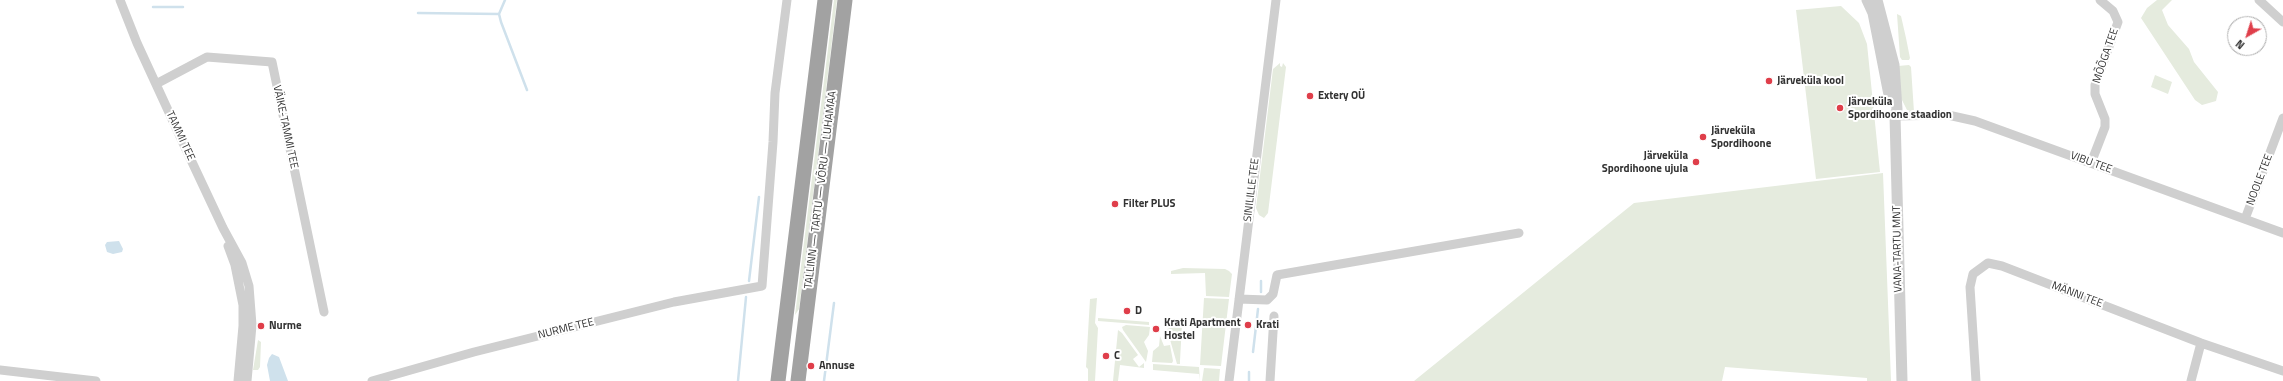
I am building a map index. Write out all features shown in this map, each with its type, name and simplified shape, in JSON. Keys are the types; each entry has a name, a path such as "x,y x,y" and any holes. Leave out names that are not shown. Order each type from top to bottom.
{"highway":[{"name":"TALLINN — TARTU — VÕRU — LUHAMAA","path":"778,381 825,0"},
{"name":"TALLINN — TARTU — VÕRU — LUHAMAA","path":"798,381 845,0"}],"street":[{"name":"TAMMI TEE","path":"113,0 137,43"},
{"name":"TAMMI TEE","path":"120,0 137,43 223,228 242,263 250,286 252,325 248,381"},
{"name":"NURME TEE","path":"372,381 474,352 674,302 762,286 773,142 775,93 787,0"},
{"name":"SINILILLE TEE","path":"1230,381 1276,0"},
{"name":"VANA-TARTU MNT","path":"1868,0 1873,13 1891,109 1895,116"},
{"name":"VANA-TARTU MNT","path":"1877,0 1894,65 1897,109 1895,116 1902,381"},
{"name":"MÕÕGA TEE","path":"2091,163 2105,127 2105,119 2095,94 2095,85 2118,22 2113,11 2100,0"},
{"path":"2259,0 2283,22"},
{"name":"VÄIKE-TAMMI TEE","path":"156,84 207,57 272,62 324,312"},
{"name":"VIBU TEE","path":"1895,116 1955,115 1975,121 2283,233"},
{"name":"NOOLE TEE","path":"2245,219 2283,118"},
{"name":"TAMMI TEE","path":"223,228 235,265 243,305 244,326 238,381"},
{"path":"1239,299 1267,300 1273,294 1277,275 1520,233"},
{"name":"MÄNNI TEE","path":"1976,381 1970,287 1973,274 1988,264 2002,266 2201,343 2283,371"},
{"path":"1270,381 1274,316"},
{"path":"2191,381 2201,343"},
{"path":"0,370 96,381"}],"shaded area":[{"path":"834,0 837,0 799,309 795,315"},
{"path":"2157,0 2172,0 2162,10 2168,25 2189,49 2194,62 2218,92 2216,101 2202,105 2195,100 2141,18 2147,8"},
{"name":"Järveküla Spordihoone staadion","path":"1841,6 1859,23 1867,44 1880,172 1816,179 1796,10"},
{"path":"1897,14 1901,16 1910,58 1909,60 1902,60 1900,57"},
{"path":"1280,63 1280,66 1282,67 1283,63 1286,67 1268,213 1264,218 1259,215 1256,208 1273,69"},
{"path":"1909,65 1911,67 1914,112 1907,110 1901,98 1898,66"},
{"path":"2155,75 2172,82 2168,94 2151,87"},
{"path":"1883,173 1891,381 1867,381 1867,378 1725,367 1722,381 1414,381 1634,203"},
{"path":"1183,268 1225,269 1229,271 1232,274 1229,297 1206,296 1205,273 1171,274 1171,271"},
{"path":"1097,298 1095,323 1098,328 1095,381 1088,381 1088,369 1086,367 1090,299"},
{"path":"1204,298 1229,299 1221,366 1200,365"},
{"path":"1098,318 1149,322 1149,325 1098,321"},
{"path":"1182,324 1180,364 1177,364 1167,329"},
{"path":"1126,325 1150,327 1149,335 1144,342 1148,351 1146,362 1123,330 1122,327"},
{"path":"1118,330 1122,333 1138,355 1133,359 1139,367 1144,363 1144,368 1120,365 1118,381 1113,381"},
{"path":"1160,336 1164,346 1170,345 1173,361 1172,363 1152,362 1153,351 1159,346"},
{"path":"258,340 261,342 260,367 258,370 253,370"},
{"path":"1153,364 1199,367 1200,381 1199,374 1153,370"},
{"path":"1204,368 1220,369 1219,381 1202,381"}],"water":[{"path":"119,241 123,249 122,252 113,254 107,252 105,245 107,242"},
{"path":"272,354 279,357 288,381 270,381 267,365"}],"waterway":[{"path":"505,0 499,14 527,90"},
{"path":"153,7 183,7"},
{"path":"418,13 499,14"},
{"path":"749,281 759,197"},
{"path":"1261,281 1261,292"},
{"path":"738,381 746,297"},
{"path":"824,381 834,303"},
{"path":"1253,352 1258,309"},
{"path":"1249,372 1249,381"}],"place":[{"name":"Järveküla kool","path":"1769,81"},
{"name":"Extery OÜ","path":"1310,96"},
{"name":"Järveküla Spordihoone staadion","path":"1840,108"},
{"name":"Järveküla Spordihoone","path":"1703,137"},
{"name":"Järveküla Spordihoone ujula","path":"1696,162"},
{"name":"Filter PLUS","path":"1115,204"},
{"name":"D","path":"1127,311"},
{"name":"Krati","path":"1248,325"},
{"name":"Nurme","path":"261,326"},
{"name":"Krati Apartment Hostel","path":"1156,329"},
{"name":"C","path":"1106,356"},
{"name":"Annuse","path":"811,366"}]}
